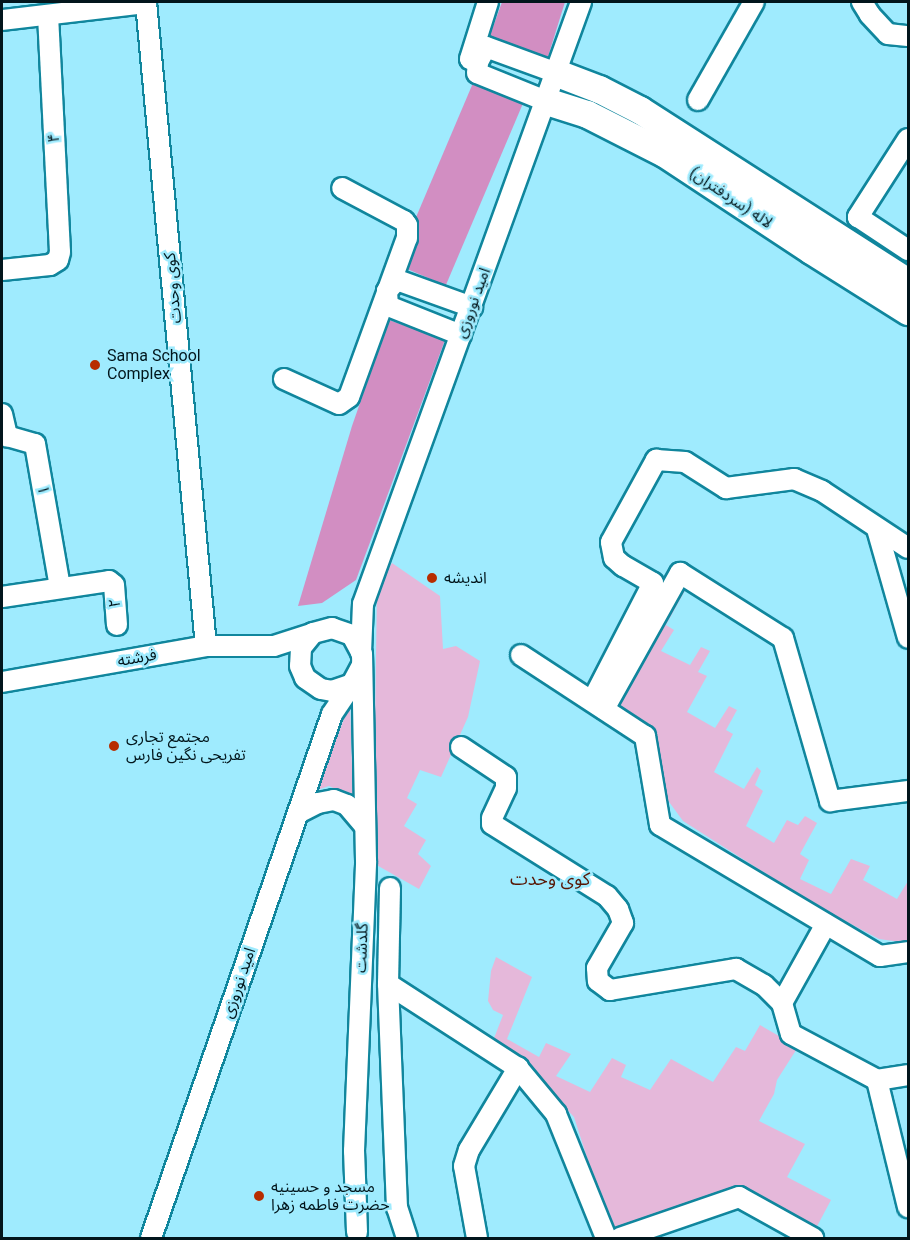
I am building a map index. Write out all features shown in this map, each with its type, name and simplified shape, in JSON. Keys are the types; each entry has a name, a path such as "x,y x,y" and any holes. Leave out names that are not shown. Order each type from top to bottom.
{"street":[{"path":"2,20 146,2"},
{"name":"کوی وحدت","path":"146,2 206,646"},
{"path":"478,62 470,58 488,2"},
{"name":"امید نوروزی","path":"363,604 581,2"},
{"path":"698,100 754,2"},
{"path":"862,2 870,15 888,34 909,36"},
{"name":"۴","path":"2,270 50,265 58,260 60,252 48,15"},
{"path":"546,101 477,73 478,62 486,47 556,73"},
{"name":"لاله (سردفتران)","path":"556,73 599,89 640,110 817,239 909,310"},
{"name":"لاله (سردفتران)","path":"546,101 587,114 664,153 817,239 909,282"},
{"path":"909,139 858,217 909,250"},
{"path":"284,379 339,404 345,402 349,397 407,238 407,225 399,217 342,188"},
{"path":"461,335 388,306 387,291 397,280 472,307"},
{"name":"۱","path":"2,414 7,436 35,444 60,587"},
{"path":"598,705 653,583 623,566 614,558 611,542 656,460 685,462 726,488 794,479 822,491 909,548"},
{"path":"877,529 909,638"},
{"path":"598,705 680,573 783,638 830,801 909,791"},
{"name":"۲","path":"60,587 112,582 117,625"},
{"path":"2,597 60,587"},
{"name":"فرشته","path":"2,682 206,646 274,646 349,618 363,604"},
{"name":"گلدشت","path":"359,1236 354,1151 366,861 363,604"},
{"path":"300,666 301,648 318,631 333,628 352,636 362,659 352,684 332,691 312,685"},
{"path":"274,646 285,651 300,666 305,678 312,685 327,728"},
{"path":"521,656 645,736 660,825 880,956 909,951"},
{"name":"امید نوروزی","path":"151,1239 327,728 338,703 352,684"},
{"path":"461,747 506,777 506,788 492,818 492,824 607,896 618,909 623,923 597,968 598,981 610,990 736,969 764,985 782,1003 791,1034 877,1080 909,1075"},
{"path":"298,813 318,803 334,800 347,805 364,825"},
{"path":"390,888 388,984 397,1208 407,1239"},
{"path":"782,1003 826,924"},
{"path":"388,984 518,1068 556,1114 606,1239"},
{"path":"477,1239 464,1166 470,1150 518,1068"},
{"path":"877,1080 908,1202"},
{"path":"620,1239 739,1197 813,1239"}],"shaded area":[{"path":"502,2 565,2 546,63 488,41"},
{"path":"473,83 523,104 446,285 396,264"},
{"path":"389,320 445,340 356,580 322,603 298,606 352,426"},
{"path":"392,563 440,596 443,649 456,646 480,661 468,717 441,777 420,770 407,798 417,804 404,826 426,840 418,854 431,866 419,889 373,863 377,588"},
{"path":"679,583 687,587 666,625 674,630 661,651 690,665 701,647 710,651 698,672 707,676 687,712 715,728 729,706 737,710 726,730 733,734 714,772 744,789 757,767 761,771 755,785 763,791 746,826 774,843 787,820 798,825 805,816 817,823 800,854 809,860 800,879 831,894 851,859 870,866 863,880 897,899 908,881 908,943 879,939 817,906 683,821 664,795 652,733 609,707"},
{"path":"350,703 353,797 329,786 317,790"},
{"path":"496,957 532,977 507,1039 539,1057 546,1043 571,1054 556,1076 590,1092 612,1058 626,1065 621,1077 650,1090 671,1059 713,1082 736,1047 745,1051 760,1025 798,1047 777,1080 774,1094 759,1121 805,1144 787,1177 831,1200 814,1232 742,1188 611,1232 574,1117 526,1067 491,1046 503,1015 493,1010 488,1001 491,971"}],"place":[{"name":"Sama School Complex","path":"95,365"},
{"name":"اندیشه","path":"432,578"},
{"name":"مجتمع تجاری تفریحی نگین فارس","path":"114,746"},
{"name":"مسجد و حسینیه حضرت فاطمه زهرا","path":"259,1196"}],"district":[{"name":"کوی وحدت","path":"550,879"}]}
